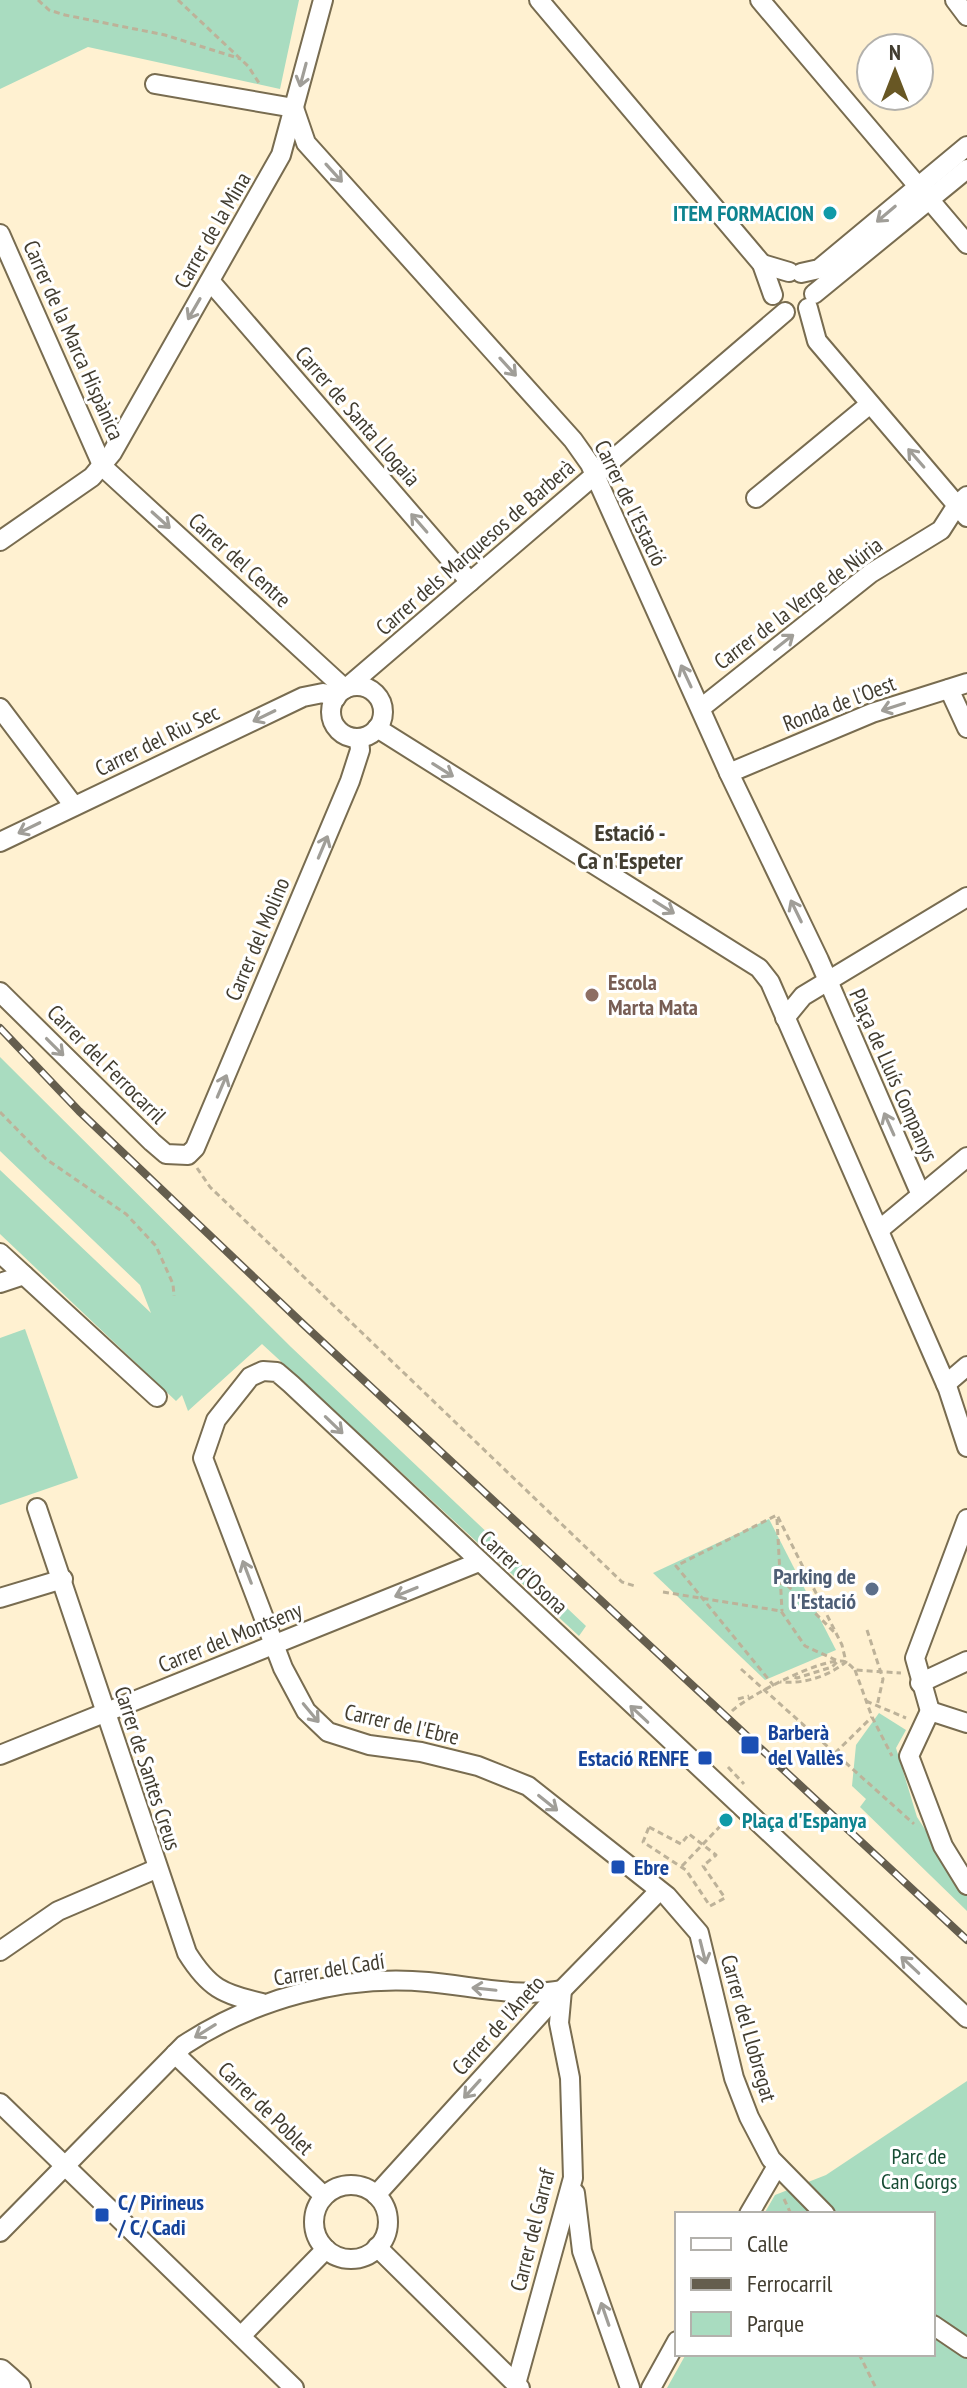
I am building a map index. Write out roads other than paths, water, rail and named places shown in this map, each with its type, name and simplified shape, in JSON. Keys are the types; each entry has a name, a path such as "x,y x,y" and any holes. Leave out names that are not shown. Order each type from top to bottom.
{"street":[{"name":"Carrer de la Mina","path":"103,467 281,155 323,0"},
{"path":"539,0 762,264 773,295 785,312 792,314 811,301 924,194 967,146"},
{"path":"760,0 967,244"},
{"path":"955,0 967,16"},
{"path":"155,84 294,108"},
{"name":"Carrer de l'Estació","path":"294,108 306,143 573,440 595,473 827,983"},
{"path":"773,295 775,281 795,272 819,269 924,194 967,169"},
{"name":"Carrer de la Marca Hispànica","path":"0,234 103,467"},
{"path":"762,264 795,272 811,280 817,341 964,506"},
{"name":"Carrer de Santa Llogaia","path":"210,281 470,582"},
{"name":"Carrer dels Marquesos de Barberà","path":"341,693 785,312"},
{"path":"756,498 870,404"},
{"path":"0,541 103,467"},
{"name":"Carrer del Centre","path":"103,467 341,693"},
{"name":"Carrer de la Verge de Núria","path":"701,708 871,573 941,530 964,506"},
{"name":"Carrer dels Marquesos de Barberà","path":"375,693 375,670 379,662"},
{"path":"359,686 375,693 383,709 377,728 359,738 339,730 331,714 341,693 359,686"},
{"path":"958,686 967,728"},
{"name":"Ronda de l'Oest","path":"729,773 860,718 958,686"},
{"name":"Carrer del Riu Sec","path":"0,842 303,697 341,693"},
{"path":"0,708 74,806"},
{"path":"377,728 747,959 770,982 946,1384 967,1447"},
{"name":"Carrer del Molino","path":"188,1155 195,1148 350,781 360,750 359,738"},
{"path":"827,983 967,897"},
{"name":"Plaça de Lluís Companys","path":"785,1018 803,996 827,983 921,1195 879,1230"},
{"name":"Carrer del Ferrocarril","path":"0,992 152,1142 166,1154 188,1155"},
{"path":"921,1195 967,1157"},
{"path":"0,1253 88,1326 157,1397"},
{"path":"0,1283 24,1275"},
{"path":"946,1384 967,1366"},
{"name":"Carrer de l'Ebre","path":"277,1372 263,1371 250,1377 216,1420 203,1458 283,1668 306,1711 328,1732 369,1745 421,1752 478,1766 528,1786 659,1891"},
{"name":"Carrer d'Osona","path":"277,1372 738,1809 967,2018"},
{"name":"Carrer de Santes Creus","path":"37,1508 63,1579 156,1869 187,1953 201,1975 220,1992 262,2003"},
{"path":"967,1519 915,1658 930,1711 909,1756 943,1846 967,1885"},
{"name":"Carrer del Montseny","path":"0,1755 479,1562"},
{"path":"0,1598 63,1579"},
{"path":"920,1683 967,1661"},
{"path":"930,1711 967,1723"},
{"path":"0,1951 58,1911 156,1869"},
{"name":"Carrer de l'Aneto","path":"376,2195 562,1990 659,1891"},
{"name":"Carrer del Llobregat","path":"659,1891 699,1933 734,2078 749,2117 777,2166 823,2212"},
{"name":"Carrer del Cadí","path":"0,2232 175,2054 214,2025 262,2003 316,1990 376,1983 424,1982 519,1993 562,1990"},
{"name":"Carrer del Garraf","path":"518,2386 573,2178 570,2078 559,2023 562,1990"},
{"name":"Carrer de Poblet","path":"175,2054 324,2196"},
{"path":"0,2103 294,2388"},
{"path":"750,2212 777,2166"},
{"path":"573,2178 582,2251 630,2388"},
{"path":"351,2184 376,2195 388,2215 387,2232 377,2247 355,2259 335,2256 316,2238 313,2221 315,2208 324,2196 338,2186 351,2184"},
{"path":"377,2247 518,2386"},
{"path":"241,2336 326,2249"},
{"path":"935,2326 967,2348"},
{"path":"651,2388 675,2345"},
{"path":"0,2373 17,2388"}],"railway":[{"path":"0,1028 79,1111 303,1324 967,1940"}],"place":[{"name":"ITEM FORMACION","path":"830,213"},
{"name":"Escola Marta Mata","path":"592,995"},
{"name":"Parking de l'Estació","path":"872,1589"},
{"name":"Barberà del Vallès","path":"750,1745"},
{"name":"Estació RENFE","path":"705,1758"},
{"name":"Plaça d'Espanya","path":"726,1820"},
{"name":"Ebre","path":"618,1867"},
{"name":"C/ Pirineus / C/ Cadi","path":"102,2215"}],"district":[{"name":"Estació - Ca n'Espeter","path":"630,846"}],"park label":[{"name":"Parc de Can Gorgs","path":"919,2168"}]}
